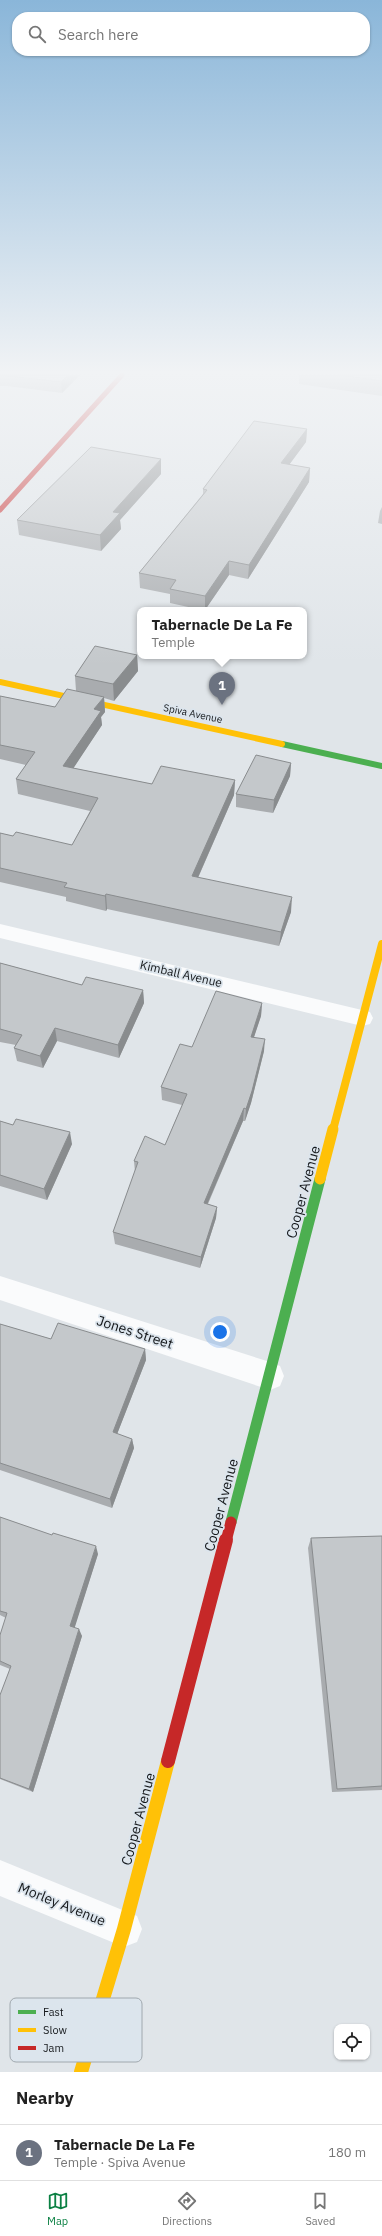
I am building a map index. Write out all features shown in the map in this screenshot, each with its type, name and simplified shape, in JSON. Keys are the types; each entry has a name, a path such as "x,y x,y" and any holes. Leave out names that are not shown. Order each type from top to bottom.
{"street":[{"path":"0,510 35,472"},
{"name":"Spiva Avenue","path":"0,682 382,766"},
{"name":"Kimball Avenue","path":"0,931 362,1018"},
{"name":"Cooper Avenue","path":"103,1998 124,1929 382,944"},
{"name":"Jones Street","path":"0,1288 270,1376"},
{"name":"Morley Avenue","path":"0,1878 124,1929"},
{"name":"Cooper Avenue","path":"81,2072 84,2062"}],"building":[{"path":"66,472 150,472 113,512 120,513 100,535 17,520"},
{"path":"216,472 308,472 249,565 229,561 205,596 170,589 176,580 139,573 207,490 203,489"},
{"path":"95,646 137,655 113,684 75,676"},
{"path":"67,689 104,697 94,709 101,711 63,766 152,784 161,766 235,780 192,876 292,897 281,932 106,894 105,896 64,887 67,883 0,868 0,833 13,836 16,832 72,845 98,798 16,779 35,752 0,745 0,696 55,707"},
{"path":"256,755 291,763 274,800 236,794"},
{"path":"0,963 82,985 86,977 143,990 118,1045 55,1028 40,1056 14,1048 22,1035 0,1029"},
{"path":"216,991 262,1003 251,1037 265,1039 246,1109 244,1108 204,1203 217,1207 201,1257 113,1232 138,1162 134,1161 145,1136 165,1145 187,1094 161,1087 180,1044 192,1047"},
{"path":"16,1119 70,1132 44,1189 0,1175 0,1121 13,1125"},
{"path":"58,1323 145,1349 113,1432 132,1439 110,1499 0,1463 0,1324 51,1339"},
{"path":"0,1517 52,1535 53,1533 96,1546 70,1626 79,1629 29,1789 0,1778 0,1695 11,1666 0,1661 0,1635 7,1613 0,1611"},
{"path":"382,1536 382,1786 337,1789 311,1538"}],"traffic: fast":[{"path":"282,744 382,766"},
{"path":"231,1522 320,1179"}],"traffic: slow":[{"path":"0,682 282,744"},
{"path":"320,1179 382,944"},
{"path":"103,1998 124,1929 168,1761"},
{"path":"81,2072 84,2062"}],"traffic: jam":[{"path":"0,510 35,472"},
{"path":"168,1761 231,1522"}],"place":[{"name":"Tabernacle De La Fe","path":"222,705"}]}
